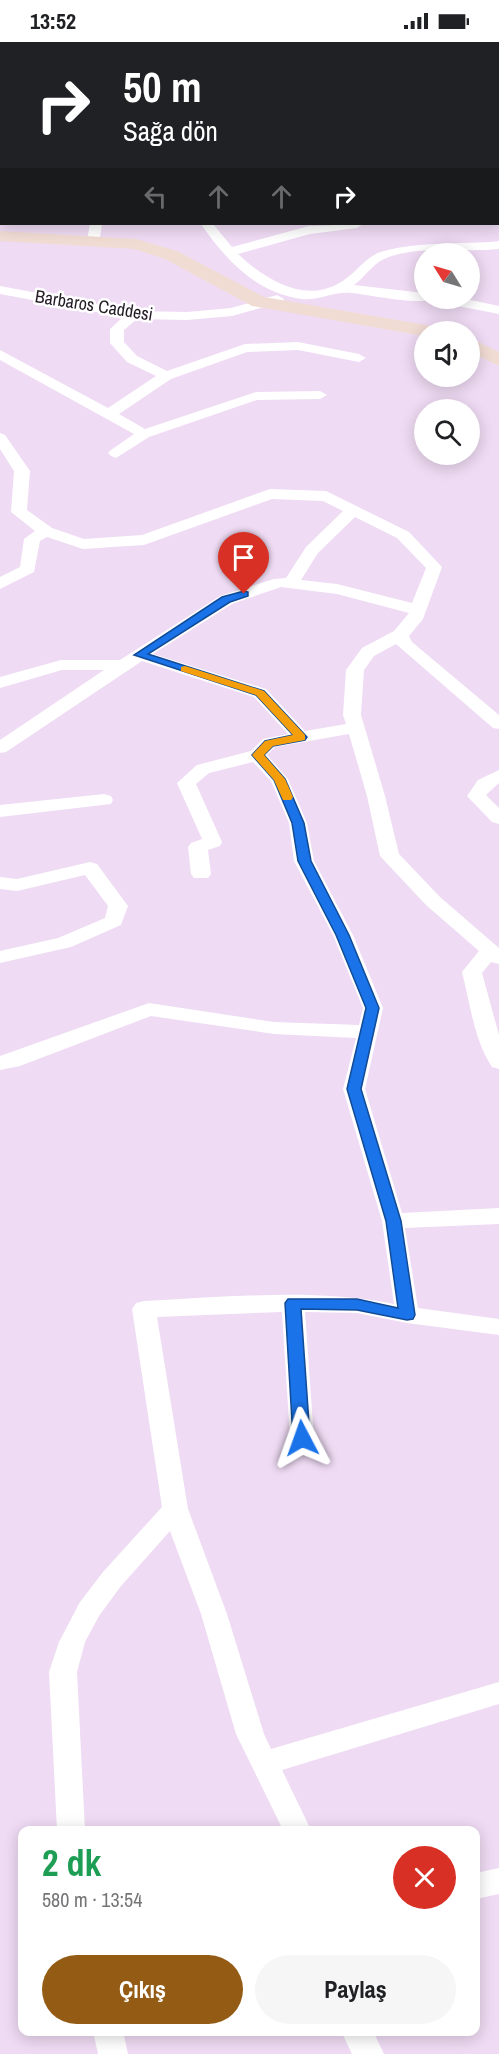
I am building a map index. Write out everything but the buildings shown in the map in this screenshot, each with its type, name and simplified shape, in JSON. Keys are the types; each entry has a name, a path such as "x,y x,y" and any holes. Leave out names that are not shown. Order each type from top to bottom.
{"street":[{"path":"208,225 236,261 270,286 295,295"},
{"path":"229,252 309,230 349,225"},
{"path":"0,236 95,232 171,255 259,302 414,329"},
{"path":"342,288 375,258 400,251 499,245"},
{"path":"342,288 414,296"},
{"name":"Barbaros Caddesi","path":"0,290 134,315 187,316 232,312 259,302 342,288"},
{"path":"480,306 499,310"},
{"path":"134,315 117,329 117,343 132,359 166,376"},
{"path":"109,414 166,376 245,348 298,346 359,358"},
{"path":"480,350 499,360"},
{"path":"0,354 144,434"},
{"path":"116,453 144,434 256,396 320,395"},
{"path":"0,438 22,471 19,512 46,531 83,544 144,540 270,494 326,496 402,535 434,567 415,619 400,635 368,652 355,670 352,715 376,796 390,856 434,901 494,954 472,972 487,1031 499,1062"},
{"path":"290,584 312,550 352,511"},
{"path":"0,584 27,569 32,539 46,531"},
{"path":"0,748 123,665 226,600 279,582 336,588 418,610"},
{"path":"400,635 405,645 499,724"},
{"path":"139,655 260,693 301,737"},
{"path":"0,684 61,665 123,665"},
{"path":"201,874 198,847 213,842 186,783 203,769 257,755 269,743 356,727"},
{"path":"257,755 279,779 298,823 304,861 342,935 373,1008 354,1089 393,1221 407,1315"},
{"path":"499,775 485,784 476,796 499,818"},
{"path":"0,811 105,800"},
{"path":"0,883 17,885 90,868 117,906 114,921 64,943 0,957"},
{"path":"0,1063 13,1061 149,1009 274,1028 367,1032"},
{"path":"393,1221 499,1216"},
{"path":"293,1303 302,1438"},
{"path":"295,1826 250,1734 214,1614 175,1509 144,1309 293,1303 357,1305 407,1315 499,1326"},
{"path":"71,1826 63,1672 72,1642 89,1609 112,1579 175,1509"},
{"path":"265,1763 499,1693"},
{"path":"480,1885 499,1881"},
{"path":"109,2036 113,2054"},
{"path":"359,2036 369,2054"}],"slow traffic":[{"path":"185,669 260,693 301,737 269,743 257,755 279,779 287,797"}],"route":[{"path":"244,594 226,600 139,655 260,693 301,737 269,743 257,755 279,779 298,823 304,861 342,935 373,1008 354,1089 393,1221 407,1315 357,1305 293,1303 302,1438"}]}
